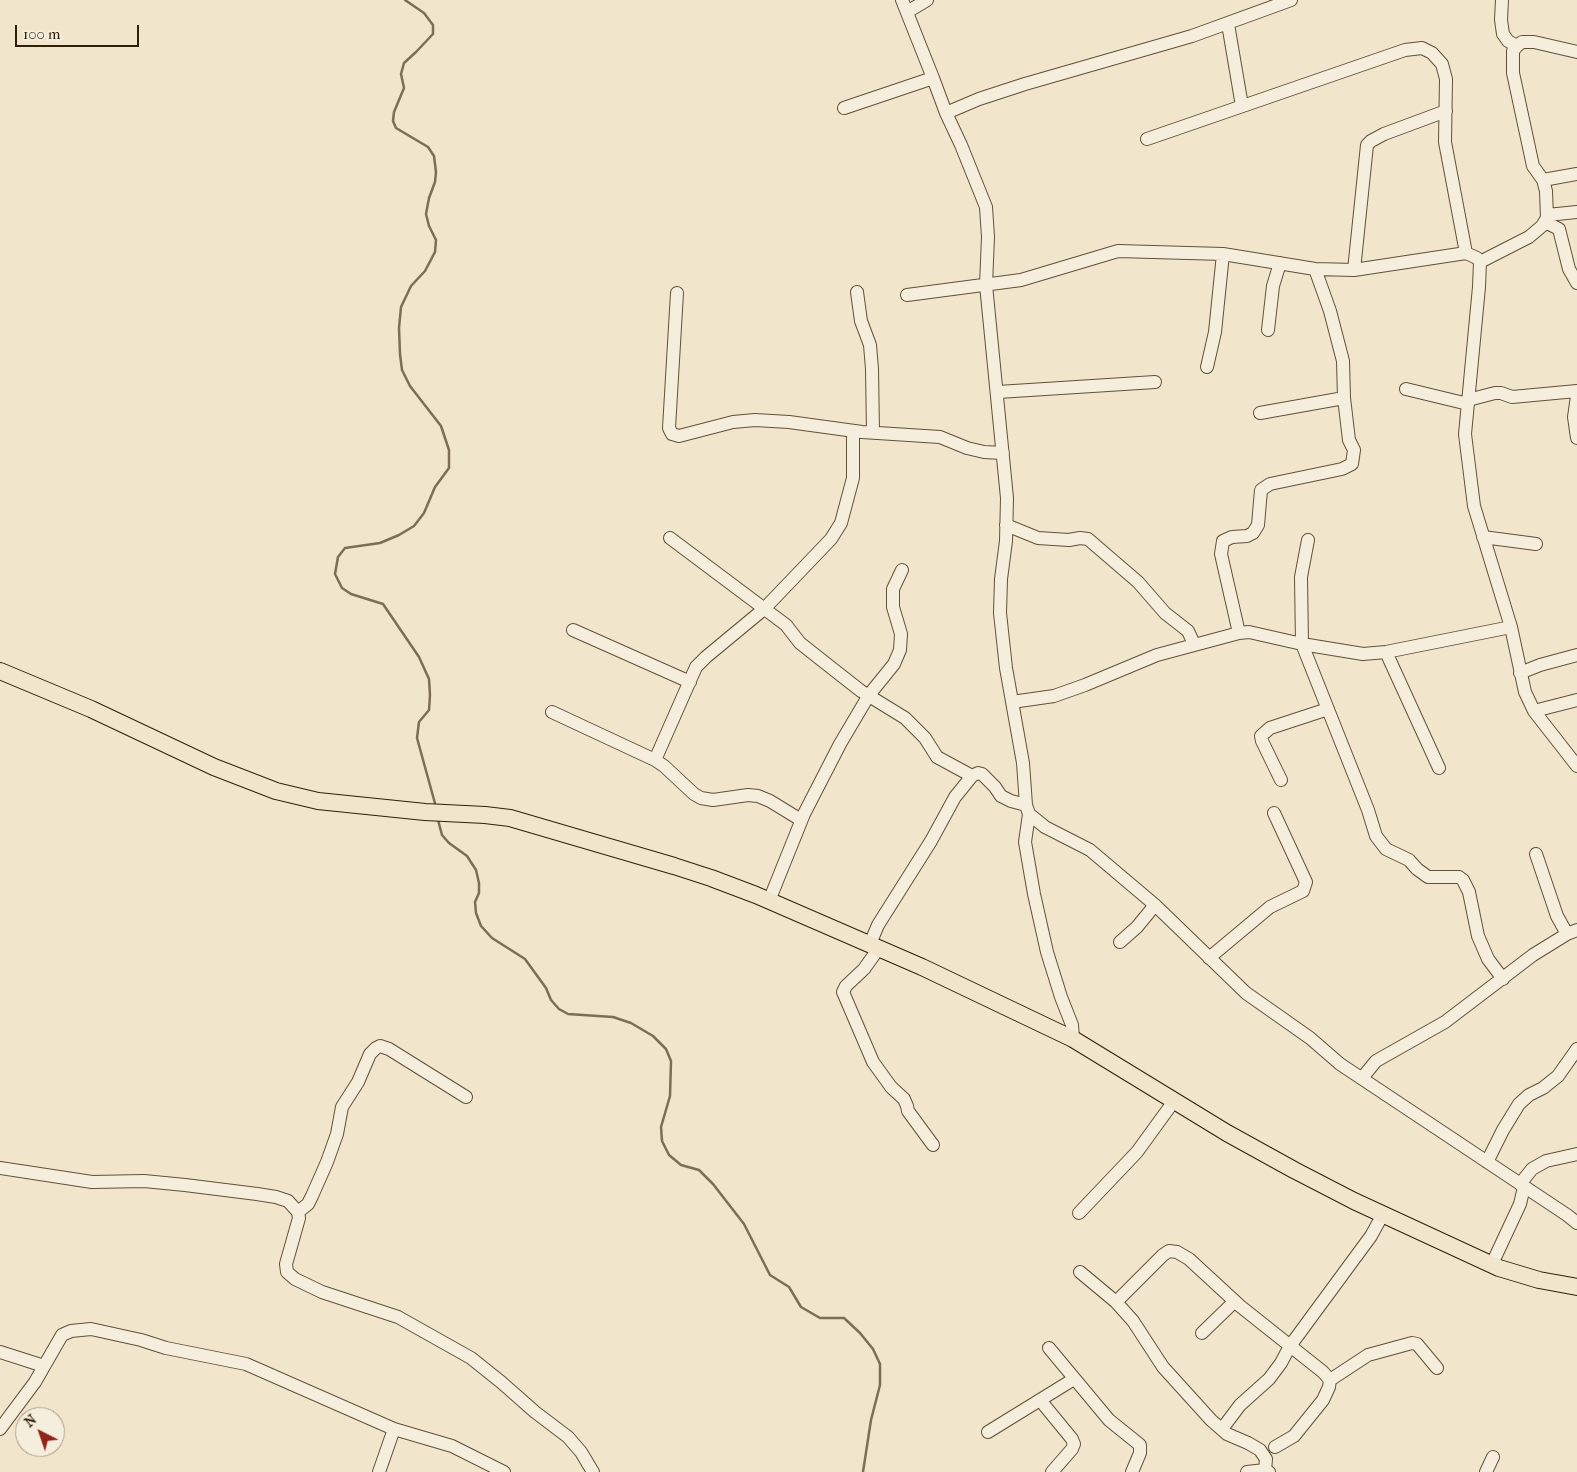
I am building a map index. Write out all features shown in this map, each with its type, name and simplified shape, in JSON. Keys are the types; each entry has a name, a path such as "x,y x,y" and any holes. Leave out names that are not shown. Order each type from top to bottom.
{"main road":[{"path":"0,671 91,709 214,767 276,791 318,802 510,818 549,828 711,878 875,946 1073,1038 1227,1133 1294,1170 1383,1214 1492,1264 1539,1280 1577,1287"}],"street":[{"path":"902,0 946,113 986,207 988,237 986,286 1007,498 1000,613 1006,668 1023,763 1028,810 1025,842 1047,952 1072,1025 1073,1038"},
{"path":"907,12 927,0"},
{"path":"946,113 978,99 1228,24 1291,0"},
{"path":"1502,0 1503,34 1517,46"},
{"path":"1228,24 1242,106"},
{"path":"1577,52 1534,42 1522,42 1513,51 1512,60 1513,73 1533,166 1543,180 1546,191 1546,218 1558,229 1569,269 1577,284"},
{"path":"1147,139 1405,50 1422,48 1432,53 1442,64 1446,79 1445,142 1466,253"},
{"path":"844,108 933,78"},
{"path":"1354,270 1367,145 1371,140 1384,134 1446,111"},
{"path":"1543,180 1577,174"},
{"path":"1480,262 1528,238 1546,218 1577,212"},
{"path":"907,295 1021,280 1118,250 1223,254 1314,269 1354,270 1466,253 1473,255 1480,262 1480,287 1474,330 1465,434 1474,506 1511,626 1525,692 1534,710 1577,766"},
{"path":"1207,368 1215,332 1223,254"},
{"path":"1268,330 1273,286 1280,262"},
{"path":"1239,633 1221,554 1224,541 1232,537 1246,536 1253,533 1258,525 1261,490 1270,484 1342,469 1352,464 1354,450 1349,440 1344,398 1343,361 1338,339 1314,269"},
{"path":"858,292 861,321 870,345 873,432"},
{"path":"677,293 668,428 672,434 679,436 733,422 755,420 789,422 853,431 940,437 967,448 984,452 1003,453"},
{"path":"998,392 1155,382"},
{"path":"1406,389 1468,402 1495,393 1512,397 1577,391"},
{"path":"1577,396 1574,417 1577,438"},
{"path":"1260,413 1344,398"},
{"path":"655,760 696,667 706,656 764,608 831,539 841,523 853,478 853,431"},
{"path":"1006,525 1038,538 1088,539 1138,582 1165,613 1188,631 1194,644"},
{"path":"1483,536 1536,544"},
{"path":"670,538 786,625 800,643 869,695 905,718 925,738 937,757 972,776"},
{"path":"1308,540 1301,577 1302,644 1368,810 1376,836 1380,844 1386,849 1408,860 1428,877 1459,877 1463,880 1469,892 1478,936 1488,959 1503,979"},
{"path":"769,901 802,820 840,744 869,695 894,664 900,650 901,634 893,607 893,589 902,570"},
{"path":"1012,702 1054,696 1157,655 1239,633 1249,632 1302,644 1363,654 1386,652 1511,626"},
{"path":"573,630 690,682"},
{"path":"1386,652 1439,768"},
{"path":"1520,672 1577,655"},
{"path":"1534,710 1577,700"},
{"path":"1281,780 1262,742 1261,736 1270,728 1328,709"},
{"path":"552,712 655,760 701,798 713,800 748,795 758,796 802,820"},
{"path":"933,1145 908,1111 904,1099 891,1087 873,1062 843,992 846,986 864,969 875,946 878,925 956,797 972,776 978,773 982,774 1001,796 1028,810 1044,827 1090,850 1155,905 1246,993 1310,1038 1340,1064 1567,1215 1577,1224"},
{"path":"1209,958 1270,907 1304,891 1306,882 1274,813"},
{"path":"1362,1078 1376,1061 1445,1022 1533,955 1572,932 1557,916 1536,854"},
{"path":"1120,942 1137,927 1155,905"},
{"path":"298,1212 308,1204 312,1196 337,1134 342,1107 358,1082 370,1054 376,1048 380,1046 389,1049 466,1097"},
{"path":"1487,1162 1519,1104 1528,1095 1543,1088 1558,1076 1577,1049"},
{"path":"1079,1213 1137,1152 1174,1101"},
{"path":"1492,1264 1520,1204 1522,1186 1532,1169 1546,1160 1577,1154"},
{"path":"0,1168 92,1182 144,1181 257,1194 276,1197 288,1202 298,1212 299,1218 286,1264 287,1272 295,1279 322,1292 398,1317 471,1358 568,1437 581,1452 593,1472"},
{"path":"1222,1430 1240,1405 1269,1379 1281,1363 1290,1346 1371,1236 1383,1214"},
{"path":"1116,1302 1155,1262 1169,1251 1176,1252 1189,1259 1234,1302 1323,1372 1330,1380"},
{"path":"1080,1272 1116,1302 1134,1322 1163,1367 1211,1420 1226,1434 1260,1450 1266,1459 1267,1471 1247,1472"},
{"path":"1202,1333 1234,1302"},
{"path":"0,1429 35,1382 62,1336 71,1331 91,1329 141,1340 166,1348 246,1364 394,1429 452,1446 504,1472"},
{"path":"1275,1446 1294,1436 1308,1420 1323,1400 1330,1380 1368,1354 1412,1343 1417,1344 1438,1368"},
{"path":"1049,1348 1109,1420 1140,1445 1140,1452 1132,1472"},
{"path":"0,1352 44,1366"},
{"path":"988,1432 1074,1379"},
{"path":"1040,1400 1066,1431 1074,1444 1072,1449 1052,1472"},
{"path":"379,1472 394,1429"},
{"path":"1486,1472 1493,1457"}],"waterway":[{"path":"405,0 424,13 433,25 433,34 404,63 401,74 404,88 394,112 393,121 396,128 428,147 434,156 435,182 426,214 429,226 436,240 435,252 425,271 411,286 401,307 399,328 400,354 402,370 410,386 441,426 449,450 449,468 435,487 424,513 414,526 380,543 345,548 338,557 335,574 342,588 351,594 383,604 419,657 429,679 429,710 419,722 417,738 436,807"},
{"path":"438,820 442,835 449,843 467,856 476,870 479,893 475,902 476,913 481,926 492,938 525,959 546,988 551,1000 559,1009 568,1014 613,1017 631,1023 653,1036 666,1049 671,1061 670,1096 661,1127 662,1141 669,1155 681,1165 699,1170 713,1184 744,1224 770,1275 789,1287 801,1307 820,1318 844,1318 873,1349 880,1364 880,1385 871,1420 863,1472"}]}
